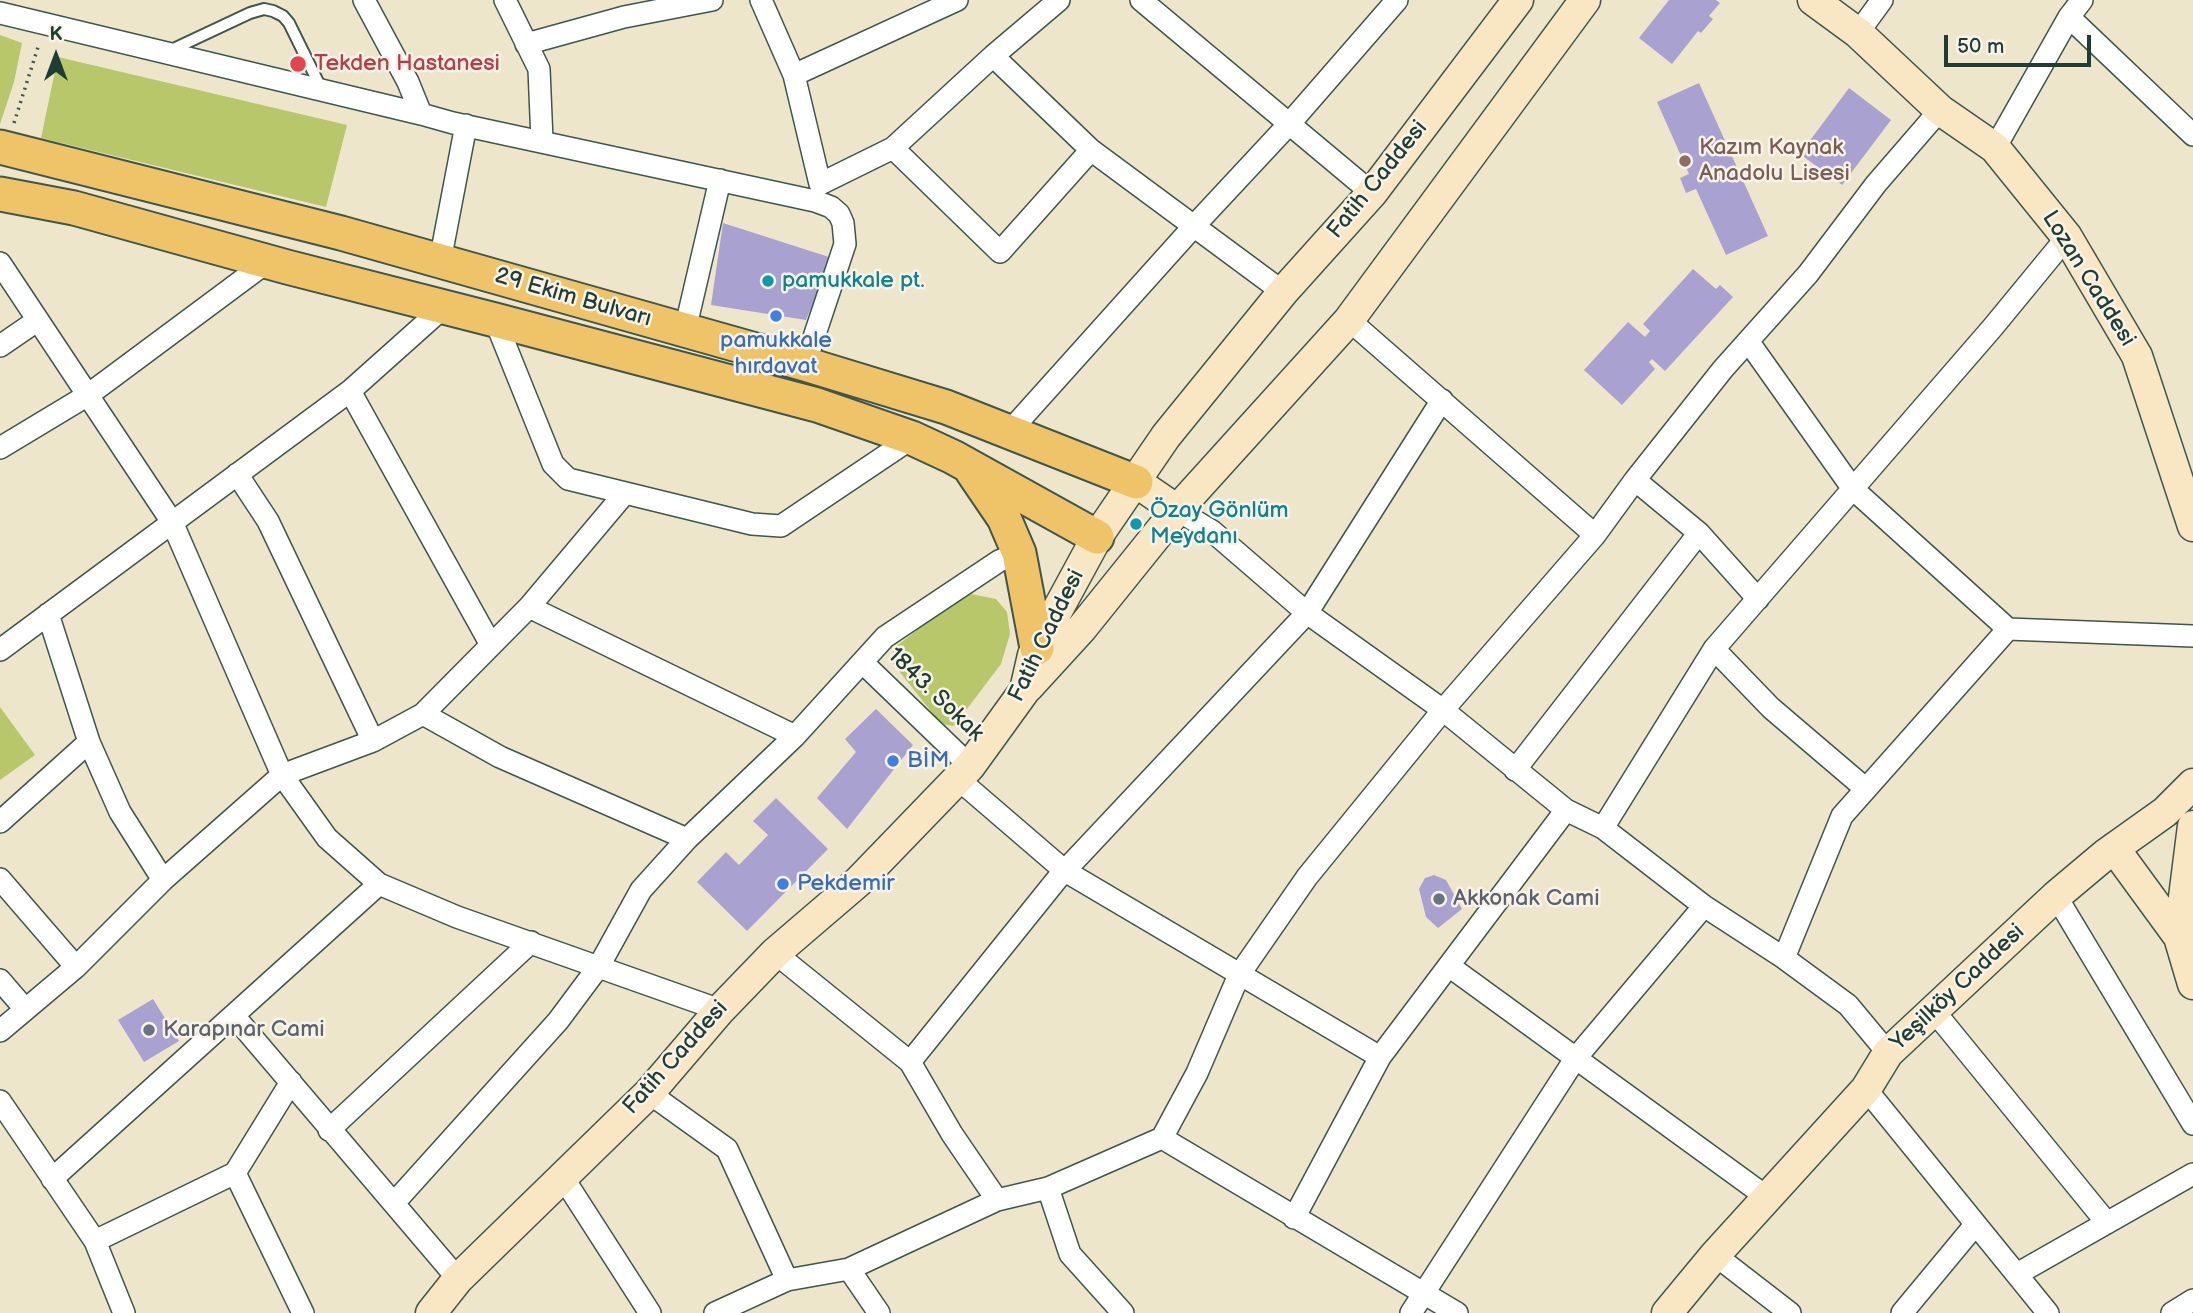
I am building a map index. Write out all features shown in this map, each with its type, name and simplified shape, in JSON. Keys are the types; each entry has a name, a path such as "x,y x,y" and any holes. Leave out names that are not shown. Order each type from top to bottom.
{"main road":[{"name":"Fatih Caddesi","path":"431,1313 458,1279 649,1093 720,1010 775,953 859,881 964,772 1025,690 1033,655 1097,537 1166,436 1283,292 1372,193 1518,0"},
{"path":"1025,690 1082,628 1177,510 1349,320 1585,0"},
{"name":"Lozan Caddesi","path":"1813,0 1858,33 1940,110 1995,148 2067,237 2137,356 2193,526"},
{"name":"29 Ekim Bulvarı","path":"3,147 331,230 805,364 946,407 1136,482"},
{"name":"29 Ekim Bulvarı","path":"0,194 74,208 267,262 817,405 912,438 969,466 1097,537"},
{"path":"969,466 1004,518 1019,553 1037,648"},
{"path":"1136,482 1177,510"},
{"path":"1097,537 1136,559"},
{"name":"Yeşilköy Caddesi","path":"1667,1313 1715,1255 1866,1089 1888,1053 2056,896 2165,812 2193,784"},
{"path":"2179,937 2193,826"},
{"path":"2115,848 2179,937 2193,984"}],"street":[{"path":"364,0 408,82 421,114"},
{"path":"505,0 539,69 542,141"},
{"path":"526,44 620,8 712,0"},
{"path":"761,0 794,75 817,193 839,214 846,233 845,244 805,364"},
{"path":"0,13 466,125 720,180 817,193 893,148 993,56 1059,0"},
{"path":"1140,0 1372,193"},
{"path":"1009,432 1290,123 1397,0"},
{"path":"1858,33 1882,0"},
{"path":"794,75 944,2"},
{"path":"1995,148 2076,8 2193,135"},
{"path":"993,56 1091,150 1283,292"},
{"path":"715,1313 786,1280 849,1269 998,1200 1048,1188 1162,1138 1197,1073 1239,975 1307,877 1443,709 1595,534 1634,480 1723,369 1808,274 1876,184 1940,110"},
{"path":"439,261 466,125"},
{"path":"893,148 1000,252 1091,150"},
{"path":"685,330 720,180"},
{"path":"1603,828 1714,649 2067,237"},
{"path":"0,448 88,395 267,262"},
{"path":"0,263 172,522 282,775 327,838 379,884 457,917 720,1010"},
{"path":"0,650 350,391 444,307"},
{"path":"0,346 38,320"},
{"path":"495,320 553,464 568,479 752,524 780,526 912,438"},
{"path":"1349,320 1595,534"},
{"path":"1748,341 1853,489 2008,629 2193,636"},
{"path":"350,391 491,645"},
{"path":"909,1062 1065,871 1307,613 1442,400"},
{"path":"237,474 268,521 373,741"},
{"path":"1634,480 1699,533 1758,599"},
{"path":"0,1031 76,967 163,880 282,775 373,741 423,714 529,607 625,493"},
{"path":"1177,510 1212,531 1307,613 1443,709 1566,810 1603,828 1704,906 1784,958 1848,1005 1888,1053"},
{"path":"1515,770 1699,533"},
{"path":"394,1203 558,1021 600,966 641,890 687,839 794,736 885,637 999,561 1019,553"},
{"path":"529,607 794,736"},
{"path":"47,614 89,742 120,812 163,880"},
{"path":"1784,958 1842,816 2008,629"},
{"path":"1714,649 1771,708 1866,789"},
{"name":"1843. Sokak","path":"863,663 964,772 1065,871 1380,1057"},
{"path":"423,714 500,757 687,839"},
{"path":"0,821 89,742"},
{"path":"1293,1217 1380,1057 1566,810"},
{"path":"0,879 76,967"},
{"path":"52,1180 379,884"},
{"path":"2056,896 2193,1124"},
{"path":"1411,1313 1575,1059 1704,906"},
{"path":"330,1130 531,942"},
{"path":"775,953 909,1062 952,1134 998,1200"},
{"path":"1448,967 1768,1198"},
{"path":"0,980 25,1009"},
{"path":"1934,1011 2107,1223"},
{"path":"234,1017 458,1279"},
{"path":"94,1241 235,1173 292,1083"},
{"path":"1866,1089 2048,1313"},
{"path":"649,1093 727,1149 786,1280"},
{"path":"0,1101 94,1241 124,1313"},
{"path":"1162,1138 1457,1313"},
{"path":"235,1173 303,1313"},
{"path":"2017,1274 2193,1174"},
{"path":"562,1175 650,1313"},
{"path":"1048,1188 1070,1254 1123,1313"},
{"path":"1902,1313 1975,1225"},
{"path":"1715,1255 1790,1313"},
{"path":"849,1269 879,1313"},
{"path":"2172,1313 2193,1300"}],"lane":[{"path":"165,53 250,13 264,9 273,11 284,16 289,23 322,90"}],"path":[{"path":"3,147 46,25"}],"green space":[{"path":"0,35 22,43 14,82 0,124"},
{"path":"58,57 347,125 326,207 41,138"},
{"path":"971,594 996,599 1007,612 1010,634 1001,664 954,726 941,724 891,661 894,648 944,609"},
{"path":"0,707 35,755 0,780"}],"building":[{"path":"1669,0 1716,0 1720,3 1709,16 1713,19 1701,33 1698,31 1672,64 1639,38"},
{"path":"1699,83 1768,236 1726,255 1696,189 1686,193 1680,178 1689,174 1657,102"},
{"path":"1849,88 1891,120 1842,185 1800,154"},
{"name":"pamukkale pt.","path":"723,223 832,258 806,320 711,305"},
{"path":"1693,269 1716,289 1720,285 1733,297 1665,371 1652,359 1649,362 1655,369 1622,405 1584,370 1628,322 1645,337 1650,331 1643,324"},
{"path":"876,709 913,745 847,829 817,798 856,752 845,739"},
{"path":"776,798 828,849 747,931 697,882 726,852 739,865 768,835 753,821"},
{"name":"Akkonak Cami","path":"1434,875 1446,880 1462,909 1438,928 1426,917 1419,889 1425,878"},
{"name":"Karapınar Cami","path":"153,999 179,1041 144,1062 118,1020"}],"place":[{"name":"Tekden Hastanesi","path":"298,64"},
{"name":"Kazım Kaynak Anadolu Lisesi","path":"1685,161"},
{"name":"pamukkale pt.","path":"768,281"},
{"name":"pamukkale hırdavat","path":"776,316"},
{"name":"Özay Gönlüm Meydanı","path":"1136,524"},
{"name":"BİM","path":"893,761"},
{"name":"Pekdemir","path":"783,884"},
{"name":"Akkonak Cami","path":"1439,899"},
{"name":"Karapınar Cami","path":"149,1030"}]}
